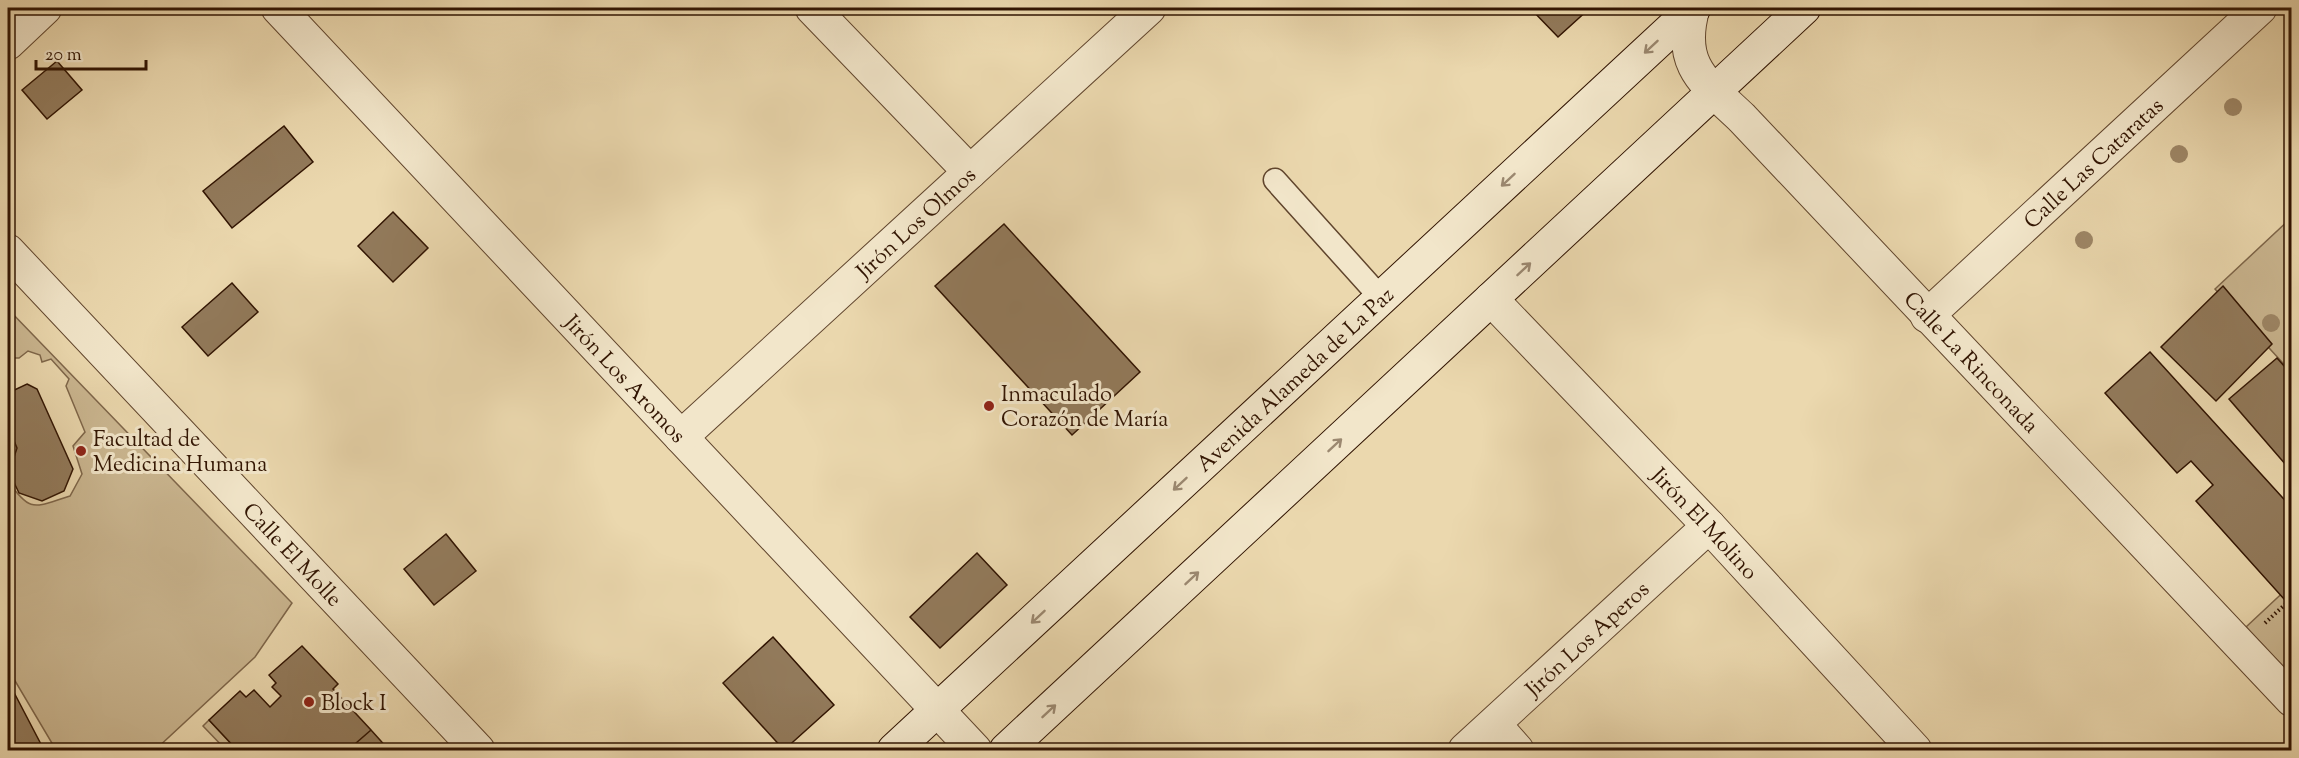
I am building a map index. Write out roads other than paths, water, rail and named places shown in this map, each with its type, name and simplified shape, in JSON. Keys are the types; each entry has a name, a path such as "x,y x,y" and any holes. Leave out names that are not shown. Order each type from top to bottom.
{"street":[{"path":"8,42 45,8"},
{"name":"Jirón Los Aromos","path":"278,8 975,750"},
{"path":"812,8 970,172"},
{"name":"Jirón Los Olmos","path":"681,437 1149,8"},
{"name":"Calle La Rinconada","path":"1693,8 1687,36 1690,60 1698,75 2292,700"},
{"name":"Avenida Alameda de La Paz","path":"894,750 1693,8"},
{"name":"Calle Las Cataratas","path":"1927,316 2260,8"},
{"path":"1006,750 1715,92 1792,11"},
{"name":"Calle El Molle","path":"8,251 478,750"},
{"name":"Jirón El Molino","path":"1491,299 1709,526 1915,750"},
{"name":"Jirón Los Aperos","path":"1465,750 1709,526"},
{"path":"1494,724 1516,750"}],"lane":[{"path":"1275,180 1381,298"}],"place":[{"name":"Inmaculado Corazón de María","path":"989,406"},
{"name":"Facultad de Medicina Humana","path":"81,451"},
{"name":"Block I","path":"309,702"}]}
